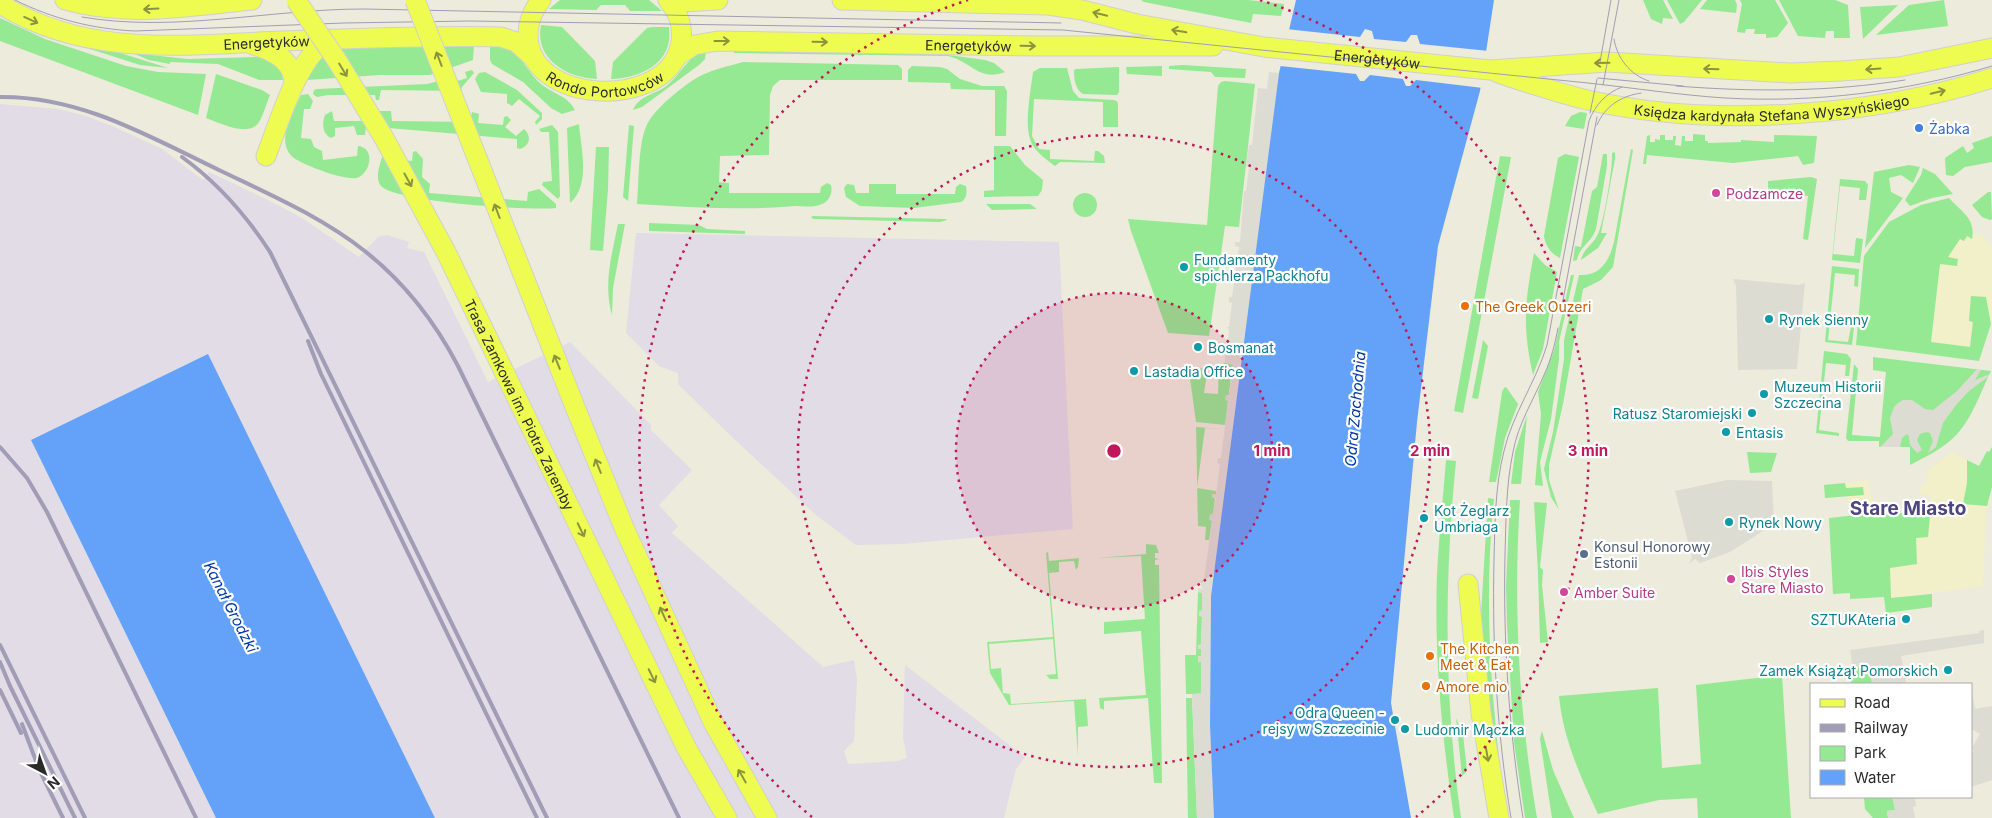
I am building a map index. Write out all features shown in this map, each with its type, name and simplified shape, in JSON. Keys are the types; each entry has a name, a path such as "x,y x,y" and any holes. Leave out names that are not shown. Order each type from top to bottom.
{"main road":[{"path":"65,0 102,8 135,10 252,0"},
{"name":"Trasa Zamkowa im. Piotra Zaremby","path":"296,0 353,86 431,222 686,747 727,818"},
{"path":"415,0 525,284 625,530 713,722 767,818"},
{"name":"Rondo Portowców","path":"541,0 532,13 529,26 529,47 534,58 546,73 561,82 586,89 609,91 633,87 655,80 667,70 677,56 681,43 681,30 678,15 670,0"},
{"path":"670,0 681,2 718,0"},
{"name":"Energetyków","path":"842,0 1048,5 1082,10 1137,24 1273,48 1518,74 1550,89"},
{"name":"Energetyków","path":"0,4 47,27 100,41 148,45 500,37 516,42 534,58"},
{"path":"266,156 294,82 311,54 322,43 331,40"},
{"name":"Energetyków","path":"677,56 694,45 716,41 1273,48"},
{"path":"232,43 253,45 275,53 290,67 294,82"},
{"name":"Księdza kardynała Stefana Wyszyńskiego","path":"1555,66 1624,62 1699,69 1780,72 1841,71 1899,67 1992,48"},
{"name":"Energetyków","path":"1518,74 1555,66"},
{"name":"Księdza kardynała Stefana Wyszyńskiego","path":"1550,89 1592,101 1653,110 1699,114 1783,114 1830,111 1906,100 1992,78"},
{"path":"1468,584 1480,703 1499,818"}],"shaded area":[{"path":"1269,72 1279,73 1211,596 1210,726 1214,818 1197,818 1192,694 1201,693 1201,662 1198,662 1198,656 1201,656 1201,649 1198,649 1198,645 1201,644 1202,617 1199,616 1199,611 1202,610 1202,593 1198,592 1198,588 1203,589 1201,580 1204,580 1212,521 1209,520 1210,514 1213,514 1216,498 1212,497 1212,494 1216,494 1220,464 1217,463 1218,458 1221,458 1228,401 1225,400 1226,395 1229,395 1230,387 1231,376 1227,375 1228,372 1232,372 1233,365 1225,363 1225,358 1229,330 1227,327 1229,327 1232,303 1229,302 1229,297 1232,297 1239,247 1235,246 1235,242 1240,242 1244,191 1246,191 1249,167 1246,166 1249,145 1252,145 1258,88 1267,89"},
{"path":"0,104 58,109 86,116 112,126 162,149 203,180 209,172 270,201 302,218 359,257 378,237 387,235 409,242 407,248 424,252 488,382 570,342 651,425 651,430 692,470 659,505 678,526 672,533 823,667 854,660 857,680 854,741 844,751 848,764 898,761 907,758 903,737 905,665 1025,757 1016,769 1004,818 435,818 207,355 31,440 216,818 0,818"},
{"path":"1949,201 1973,227 1973,234 1981,235 1992,248 1992,324 1976,353 1880,343"},
{"path":"636,233 1059,242 1073,529 902,544 856,545 816,515 731,436 678,384 678,373 659,366 626,333"},
{"name":"Rynek Sienny","path":"1733,279 1799,285 1805,283 1797,369 1738,370 1736,286"},
{"path":"1977,369 1981,370 1975,380 1990,374 1969,391 1956,405 1943,423 1936,447 1928,453 1933,441 1930,433 1926,432 1920,434 1917,440 1922,450 1917,453 1910,445 1907,434 1902,438 1900,447 1880,447 1893,434 1890,418 1894,407 1898,403 1903,400 1912,400 1925,409 1933,410 1957,391"},
{"path":"1952,452 1979,466 1992,487 1986,513 1983,586 1891,598 1890,568 1850,516 1845,483 1871,480 1868,484 1870,495 1873,495 1875,514 1910,513 1928,515 1931,496 1920,494 1921,485 1926,485 1928,470"},
{"name":"Rynek Nowy","path":"1727,480 1772,481 1774,524 1730,552 1700,563 1695,559 1689,564 1692,557 1675,491"},
{"path":"1984,630 1984,643 1901,656 1906,683 1872,683 1870,665 1853,668 1850,650 1979,633 1979,631"},
{"path":"1972,692 1975,709 1992,706 1992,780 1972,787 1972,753 1974,750 1972,748 1980,734 1972,730"},
{"path":"1892,798 1915,798 1916,806 1913,807 1915,818 1888,818 1887,811 1895,810"}],"green space":[{"path":"560,0 649,0 662,11 630,11 625,5 601,5 596,10 549,9"},
{"path":"1141,0 1248,0 1284,4 1281,16 1253,14 1251,23"},
{"path":"1643,0 1663,0 1673,19 1663,18 1662,24 1651,19"},
{"path":"1667,0 1702,0 1684,22 1680,24"},
{"path":"1707,0 1735,0 1737,5 1736,13 1700,9"},
{"path":"1740,0 1775,0 1788,23 1777,37 1766,38 1766,34 1754,34 1755,29 1746,29 1745,33 1737,32 1742,4"},
{"path":"1779,0 1835,0 1848,5 1850,38 1834,38 1834,31 1826,31 1825,38 1798,36"},
{"path":"1944,0 1948,26 1876,35 1909,5"},
{"path":"1898,5 1863,39 1860,7"},
{"path":"0,18 45,39 126,66 158,72 206,74 198,115 0,41"},
{"path":"541,25 562,27 595,61 597,79 575,75 555,64 543,48 540,37"},
{"path":"669,27 669,40 661,59 644,72 633,76 611,79 613,62 647,28"},
{"path":"62,40 111,50 168,68 140,65"},
{"path":"474,44 473,60 430,75 380,75 307,80 319,60 339,48"},
{"path":"490,46 504,47 514,52 541,84 568,101 575,110 562,114 551,108 523,82 492,64 490,60"},
{"path":"734,50 941,54 985,60 994,63 1005,72 996,74 982,73 948,56 734,53"},
{"path":"706,51 705,59 699,65 642,107 633,110 643,99 671,83 693,57"},
{"path":"132,53 188,59 260,57 272,61 281,70 283,80 259,80 218,64 170,62 170,64 149,60"},
{"path":"743,62 898,65 902,69 902,80 780,80 773,86 770,95 769,155 720,156 719,182 729,183 729,193 820,193 821,187 827,183 831,185 831,194 827,201 822,204 812,206 735,208 637,204 643,135 649,120 662,105 695,79 712,71"},
{"path":"1183,65 1246,69 1245,78 1215,77 1211,72 1169,69 1169,66"},
{"path":"912,66 940,67 947,69 960,79 982,86 1004,86 1007,91 1006,136 995,136 995,90 951,89 950,83 908,82 908,70"},
{"path":"1162,66 1162,76 1127,74 1126,67"},
{"path":"1119,67 1119,92 1117,95 1083,94 1077,87 1074,73 1076,69"},
{"path":"1040,68 1067,68 1073,91 1079,98 1117,101 1118,127 1103,127 1103,102 1034,99 1032,136 1039,149 1050,150 1050,159 1094,161 1095,151 1098,151 1104,156 1105,163 1060,162 1055,166 1034,147 1029,137 1028,108 1033,72"},
{"path":"472,70 474,73 462,87 461,91 381,90 379,100 376,100 375,95 328,95 317,97 313,94 314,90 317,89 427,84 443,80 445,85 467,78 465,72"},
{"path":"485,72 517,90 542,113 542,119 536,125 535,122 540,116 519,99 512,106 507,103 507,94 481,92 475,79 479,73"},
{"path":"216,74 262,90 270,95 261,119 254,127 248,129 234,128 206,118"},
{"path":"1221,82 1255,84 1239,227 1225,226 1209,336 1168,333 1128,219 1207,225 1218,86"},
{"path":"308,94 313,101 310,109 304,109 301,138 311,139 314,147 322,151 323,160 357,156 358,146 363,148 369,155 369,160 366,170 359,177 346,178 316,169 294,158 288,151 285,140 290,120 301,95"},
{"path":"332,111 334,121 368,121 370,111 391,111 392,121 470,122 472,112 479,114 478,123 503,125 504,117 507,116 511,120 505,127 516,136 524,129 529,140 526,146 520,149 517,148 517,139 366,126 365,135 357,135 354,126 335,128 335,136 331,138 324,131 323,121 325,115"},
{"path":"1580,112 1587,113 1584,129 1565,126 1571,116"},
{"path":"579,124 583,155 583,177 581,187 570,203 567,128"},
{"path":"552,125 558,132 560,196 558,199 542,185 543,182 552,181 549,132 541,132 539,129"},
{"path":"629,125 634,126 628,201 623,197"},
{"path":"1693,134 1705,135 1705,141 1708,141 1708,143 1741,142 1741,140 1774,142 1774,135 1817,136 1814,163 1803,165 1798,156 1733,163 1647,155 1646,164 1643,164 1647,136 1650,135 1650,142 1655,142 1655,139 1660,140 1660,135 1665,135 1665,140 1673,140 1673,136 1676,136 1675,145 1681,146 1682,136 1685,136 1685,141 1693,141"},
{"path":"1992,136 1992,162 1965,167 1953,176 1946,175 1945,158 1963,146 1967,153 1974,148 1972,143"},
{"path":"994,146 1010,146 1025,165 1043,180 1042,190 1038,196 984,197 984,191 994,190"},
{"path":"596,147 609,147 603,251 590,250"},
{"path":"1631,149 1633,150 1613,267 1601,280 1583,289 1563,404 1549,465 1549,480 1559,510 1551,497 1544,469 1553,432 1564,359 1564,340 1579,275 1587,275 1598,270 1610,255"},
{"path":"416,151 423,159 422,177 430,184 429,193 527,201 528,192 539,189 556,204 556,208 493,207 436,201 392,192 381,186 378,174 383,153 393,159 412,161 413,152"},
{"path":"1615,152 1615,159 1601,233 1607,233 1598,248 1581,260 1596,238 1600,228 1608,194 1612,153"},
{"path":"1565,154 1579,157 1560,258 1549,249 1544,236 1558,158"},
{"path":"1603,154 1607,154 1607,166 1596,229 1578,255 1577,260 1573,261 1575,246 1581,247 1592,191 1597,187"},
{"path":"1500,156 1511,157 1463,413 1454,411"},
{"path":"1909,165 1920,167 1913,183 1901,175 1889,178 1891,192 1903,198 1865,248 1874,172"},
{"path":"1923,168 1935,174 1953,194 1932,198 1910,206 1905,200 1921,175"},
{"path":"1811,177 1817,179 1808,240 1803,239 1808,196 1768,193 1768,181"},
{"path":"1840,179 1865,181 1868,185 1866,200 1859,200 1860,188 1840,186 1833,254 1854,256 1856,238 1863,239 1860,263 1832,260"},
{"path":"847,184 854,185 856,193 869,193 869,184 896,184 896,194 955,194 956,187 960,184 966,186 966,193 961,202 914,208 860,206 846,197 844,188"},
{"path":"1988,192 1991,192 1992,219 1990,220 1982,217 1972,205"},
{"path":"1085,193 1090,194 1096,200 1096,210 1090,216 1085,217 1080,216 1074,210 1073,205 1074,200 1080,194"},
{"path":"1949,198 1967,216 1973,232 1972,239 1967,236 1964,241 1960,239 1948,257 1958,259 1957,266 1940,264 1931,342 1970,347 1973,322 1969,321 1971,296 1986,297 1991,324 1979,361 1856,345 1864,256 1889,222 1921,205"},
{"path":"986,204 1030,204 1037,209 992,210"},
{"path":"811,217 947,220 940,222 813,219"},
{"path":"649,223 699,225 707,229 745,231 745,234 649,231"},
{"path":"618,224 625,224 613,288 612,315 609,303 608,280"},
{"path":"1534,253 1545,265 1557,272 1543,349 1533,375 1527,342 1526,314"},
{"path":"1832,266 1859,269 1858,287 1854,286 1855,275 1835,273 1828,340 1848,342 1851,327 1854,328 1852,345 1825,342"},
{"path":"1571,275 1574,275 1559,342 1559,359 1551,419 1540,462 1543,486 1535,485 1541,414 1538,392 1554,350"},
{"path":"1483,340 1488,346 1478,399 1472,398"},
{"path":"1824,351 1847,354 1851,359 1849,376 1845,376 1846,365 1826,363 1819,430 1839,433 1839,436 1816,433"},
{"path":"1873,357 1991,371 1972,411 1958,433 1942,447 1910,465 1910,447 1879,447 1879,441 1848,441 1846,438 1854,364 1858,369 1852,435 1880,437 1886,372 1873,370"},
{"path":"1225,363 1233,364 1232,372 1228,372 1231,376 1229,396 1226,395 1228,401 1225,425 1196,422 1189,371 1208,367 1204,393 1218,394 1219,365"},
{"path":"1506,387 1518,404 1505,438 1496,482 1489,482 1502,392"},
{"path":"1527,415 1521,484 1511,484 1515,452"},
{"path":"1196,427 1225,429 1205,428 1197,487 1197,452"},
{"path":"1992,447 1992,487 1987,506 1963,504 1967,483 1967,460 1979,466 1987,451 1989,452"},
{"path":"1747,452 1777,453 1771,472 1750,473"},
{"path":"1446,460 1456,461 1449,551 1448,640 1451,728 1461,818 1454,818 1446,758 1438,666 1437,574"},
{"path":"1845,483 1846,488 1863,487 1864,495 1825,498 1824,485"},
{"path":"1197,488 1216,491 1216,494 1212,494 1212,497 1215,498 1213,515 1210,514 1212,521 1209,540 1205,540 1206,527 1198,526"},
{"path":"1488,498 1494,499 1489,570 1489,605 1494,711 1502,781 1499,782 1480,632"},
{"path":"1510,500 1520,500 1517,580 1519,660 1526,739 1537,818 1525,818 1514,742 1506,586"},
{"path":"1534,502 1547,503 1540,567 1543,570 1542,585 1548,642 1540,643 1538,573"},
{"path":"1910,513 1930,516 1928,537 1916,538 1917,564 1890,568 1891,598 1932,594 1932,607 1886,613 1884,597 1850,599 1850,593 1833,594 1829,518 1866,514"},
{"path":"1146,544 1156,545 1159,553 1155,553 1155,558 1159,559 1155,560 1155,565 1159,565 1162,783 1154,783 1148,698 1104,701 1104,710 1100,708 1099,698 1146,695 1141,631 1104,634 1104,622 1145,619 1141,556 1097,558 1146,554"},
{"path":"1048,552 1049,561 1079,558 1076,570 1074,561 1059,562 1059,572 1049,573 1058,679 1050,679 1046,675 1056,674 1053,639 989,644 991,669 1001,668 1003,693 1010,694 1011,704 1086,699 1088,726 1078,727 1078,756 1074,701 1009,705 990,673 987,642 1053,637 1046,553"},
{"path":"1198,592 1203,593 1201,645 1198,645 1198,649 1201,649 1201,656 1198,656 1198,662 1201,662 1201,694 1186,694 1185,655 1196,655"},
{"path":"1870,665 1872,683 1851,683 1851,670"},
{"path":"1782,675 1791,818 1698,818 1697,798 1659,800 1598,814 1568,742 1559,696 1658,688 1662,768 1701,764 1696,685"},
{"path":"1186,698 1192,698 1197,818 1188,818"},
{"path":"1456,718 1463,734 1467,771 1462,776"},
{"path":"1542,731 1553,770 1574,818 1552,818 1540,739"},
{"path":"1864,798 1893,798 1895,810 1887,811 1888,818 1873,818 1865,809"}],"water":[{"name":"Odra Zachodnia","path":"1296,0 1494,0 1480,91 1438,246 1417,422 1391,703 1411,818 1214,818 1210,726 1211,596 1279,73"},
{"name":"Kanał Grodzki","path":"208,354 435,818 216,818 31,440"}],"pier":[{"path":"1286,29 1360,37 1365,29 1372,31 1374,39 1406,42 1411,35 1417,35 1420,44 1489,51 1483,88 1416,80 1410,86 1406,86 1403,79 1370,75 1364,81 1360,81 1356,74 1280,66"}],"tram line":[{"path":"15,0 44,13 74,22 104,28 135,31 344,23 469,21 1063,30 1725,98 1793,99 1860,94 1927,83 1992,66"},
{"path":"1600,62 1611,0"},
{"path":"1603,85 1619,0"},
{"path":"82,17 117,21 187,22 329,10 364,9 1061,23"},
{"path":"1614,39 1621,59 1630,70 1649,81"},
{"path":"1598,78 1683,86"},
{"path":"1590,113 1597,79"},
{"path":"1676,86 1791,90 1848,87 1905,80"},
{"path":"1511,818 1502,754 1496,689 1494,625 1496,505 1501,464 1513,424 1547,345 1589,121 1594,110 1602,100 1622,87"},
{"path":"1597,125 1604,112 1614,103 1620,99 1641,93"},
{"path":"1561,311 1597,117"},
{"path":"1523,818 1511,719 1506,653 1505,587 1508,490 1515,442 1522,422 1549,364 1558,328"}],"railway":[{"path":"0,97 30,98 59,103 87,111 141,132 314,217 349,239 394,277 429,319 458,366 679,818"},
{"path":"182,157 231,200 270,252 547,818"},
{"path":"308,341 321,374 537,818"},
{"path":"0,447 27,478 47,512 196,818"},
{"path":"0,645 85,818"},
{"path":"0,662 75,818"},
{"path":"0,690 21,733"},
{"path":"22,724 39,769 63,818"}],"place":[{"name":"Żabka","path":"1919,128"},
{"name":"Podzamcze","path":"1716,193"},
{"name":"Fundamenty spichlerza Packhofu","path":"1184,267"},
{"name":"The Greek Ouzeri","path":"1465,306"},
{"name":"Rynek Sienny","path":"1769,319"},
{"name":"Bosmanat","path":"1198,347"},
{"name":"Lastadia Office","path":"1134,371"},
{"name":"Muzeum Historii Szczecina","path":"1764,394"},
{"name":"Ratusz Staromiejski","path":"1752,413"},
{"name":"Entasis","path":"1726,432"},
{"name":"Kot Żeglarz Umbriaga","path":"1424,518"},
{"name":"Rynek Nowy","path":"1729,522"},
{"name":"Konsul Honorowy Estonii","path":"1584,554"},
{"name":"Ibis Styles Stare Miasto","path":"1731,579"},
{"name":"Amber Suite","path":"1564,592"},
{"name":"SZTUKAteria","path":"1906,619"},
{"name":"The Kitchen Meet & Eat","path":"1430,656"},
{"name":"Zamek Książąt Pomorskich","path":"1948,670"},
{"name":"Amore mio","path":"1426,686"},
{"name":"Odra Queen - rejsy w Szczecinie","path":"1395,720"},
{"name":"Ludomir Mączka","path":"1405,729"}],"district":[{"name":"Stare Miasto","path":"1908,508"}]}
